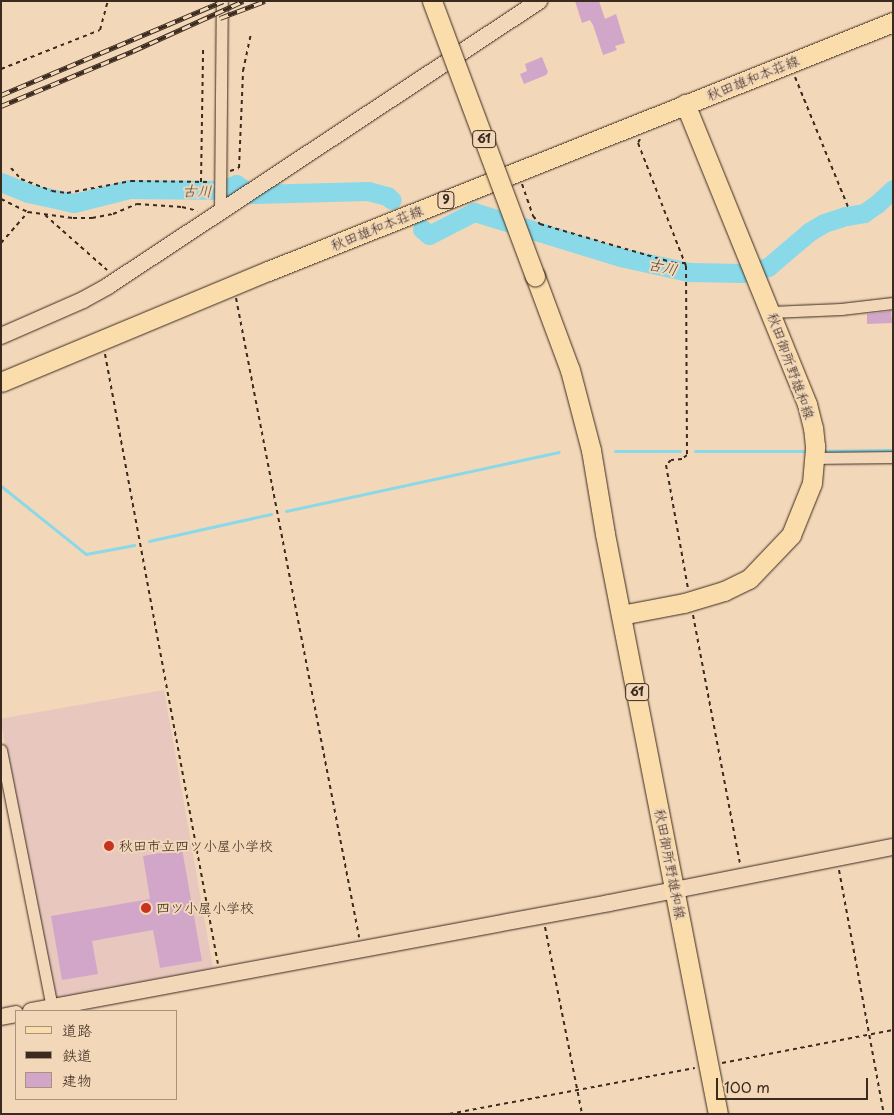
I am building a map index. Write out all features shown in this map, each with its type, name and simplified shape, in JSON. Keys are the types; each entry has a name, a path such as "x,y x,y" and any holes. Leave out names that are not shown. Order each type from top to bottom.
{"main road":[{"name":"秋田御所野雄和線","path":"432,1 570,370 591,450 718,1114"},
{"name":"秋田雄和本荘線","path":"1,382 234,286 893,22"},
{"name":"秋田御所野雄和線","path":"621,614 690,601 724,590 750,578 792,535 812,483 815,454 813,428 807,404 685,104"}],"street":[{"path":"218,195 222,1"},
{"path":"1,336 83,300 117,281 218,195 241,197 256,188 539,1"},
{"path":"771,312 841,309 893,303"},
{"path":"815,454 893,457"},
{"path":"1,750 52,1007"},
{"path":"36,1010 676,890 743,875 893,847"},
{"path":"1,1017 15,1014"}],"path":[{"path":"1,69 100,30 108,1"},
{"path":"1,199 28,212 92,218 113,214 137,204 194,209 218,195 239,168 242,71 251,34"},
{"path":"201,182 203,50"},
{"path":"794,73 848,207"},
{"path":"641,137 638,143 686,265 687,455 682,459 671,460 666,465 690,601 743,875"},
{"path":"10,168 21,179 52,191 67,193 132,181 201,182 218,195"},
{"path":"517,172 534,216 540,224 686,265"},
{"path":"1,242 28,212"},
{"path":"45,215 117,281"},
{"path":"234,286 361,949"},
{"path":"102,340 220,976"},
{"path":"837,857 884,1114"},
{"path":"542,915 582,1114"},
{"path":"449,1114 893,1030"}],"shaded area":[{"name":"秋田市立四ツ小屋小学校","path":"164,690 213,971 50,999 1,719"}],"building":[{"path":"575,1 599,1 605,19 616,14 625,43 615,46 617,50 603,55 593,25 590,20 582,23"},
{"path":"542,57 548,72 546,75 524,84 520,74 527,71 525,64"},
{"path":"891,311 892,323 867,324 867,314"},
{"name":"四ツ小屋小学校","path":"182,849 202,961 160,968 153,930 92,941 98,974 62,980 51,916 150,899 143,856"}],"waterway":[{"name":"古川","path":"1,182 28,193 74,203 129,189 224,190 236,184 251,194 368,191 387,196 392,200"},
{"name":"古川","path":"422,229 429,235 474,212 620,257 689,272 742,273 768,267 809,232 824,223 864,213 893,189"},
{"path":"820,451 893,450"},
{"path":"615,451 680,451"},
{"path":"695,451 809,451"},
{"path":"286,511 559,452"},
{"path":"1,486 86,554 134,545"},
{"path":"149,541 271,514"}],"railway":[{"path":"1,95 223,1"},
{"path":"1,106 133,51 243,1"},
{"path":"220,18 265,1"}],"place":[{"name":"秋田市立四ツ小屋小学校","path":"109,846"},
{"name":"四ツ小屋小学校","path":"146,908"}]}
